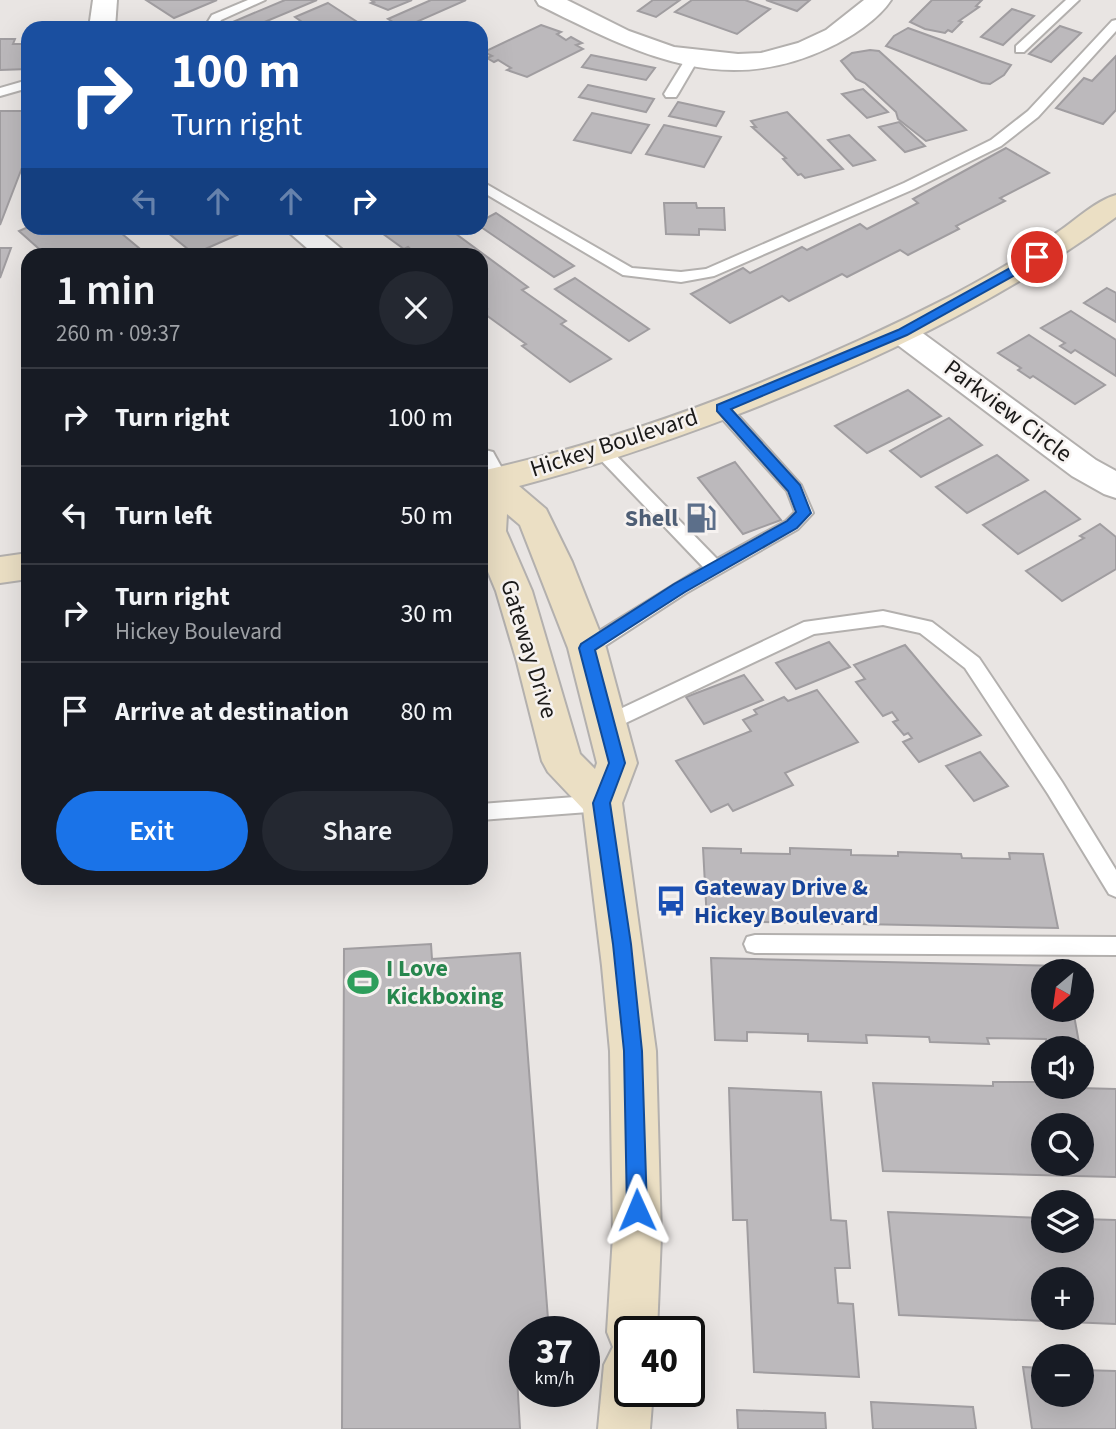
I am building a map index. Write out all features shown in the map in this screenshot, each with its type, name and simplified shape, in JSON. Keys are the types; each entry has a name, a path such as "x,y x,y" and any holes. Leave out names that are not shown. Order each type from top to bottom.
{"street":[{"path":"103,21 105,0"},
{"path":"548,0 644,46 693,58 740,62 789,55 827,40 879,0"},
{"name":"Hickey Boulevard","path":"488,474 601,450 722,408 902,332 1003,278 1116,204"},
{"path":"307,235 324,248"},
{"name":"Parkview Circle","path":"902,332 1084,468 1116,486"},
{"name":"Gateway Drive","path":"488,478 534,518 587,648 617,763 602,803 633,1051 637,1236 633,1316"},
{"name":"Gateway Drive","path":"488,517 489,531 514,591 536,662 562,761 602,803"},
{"path":"0,570 21,567"},
{"path":"624,1429 626,1407"}],"lane":[{"path":"214,21 259,0"},
{"path":"1020,49 1073,0"},
{"path":"488,188 628,272 681,277 709,273 897,191 996,143 1033,114 1116,24"},
{"path":"671,94 693,58"},
{"path":"0,92 21,86"},
{"path":"587,648 715,568 792,525 804,513 795,489 722,408"},
{"path":"601,450 715,568"},
{"path":"608,723 811,627 883,618 925,627 972,663 1055,788 1116,888"},
{"path":"488,811 602,803"},
{"path":"755,944 1116,946"}],"building":[{"path":"146,0 217,0 174,18"},
{"path":"285,0 317,0 267,21 235,21"},
{"path":"371,0 412,0 388,10 371,3 374,2"},
{"path":"431,0 466,0 419,21 388,19"},
{"path":"653,0 680,0 656,17 638,11"},
{"path":"692,0 745,0 770,9 737,34 675,12"},
{"path":"766,0 810,0 797,11"},
{"path":"932,0 982,0 976,6 979,7 959,21 962,22 952,32 948,30 945,33 925,29 910,22"},
{"path":"328,3 356,21 301,21 295,17"},
{"path":"1012,9 1034,16 1003,45 981,37"},
{"path":"541,25 561,32 557,34 566,40 571,37 582,43 576,45 583,49 527,77 507,70 511,68 498,60 494,62 488,59 492,56 488,54 488,50"},
{"path":"1060,26 1081,33 1051,62 1029,54"},
{"path":"908,28 1011,65 1004,75 990,84 982,83 886,46 894,36"},
{"path":"0,39 15,39 13,44 21,44 21,69 0,70"},
{"path":"879,51 966,130 926,141 898,119 896,112 865,83 856,79 841,61 852,53"},
{"path":"591,55 655,68 646,80 582,67"},
{"path":"1116,56 1116,110 1103,124 1056,108 1084,78 1092,81"},
{"path":"588,85 654,99 646,112 579,97"},
{"path":"863,89 888,112 867,118 842,94"},
{"path":"678,102 724,112 716,126 669,116"},
{"path":"0,111 21,111 21,170 0,225"},
{"path":"787,112 843,169 805,178 801,174 798,175 783,159 786,158 752,127 756,127 751,121"},
{"path":"592,113 649,125 631,153 574,140"},
{"path":"899,122 925,146 905,152 879,127"},
{"path":"664,125 721,137 704,167 646,154"},
{"path":"849,135 875,160 853,166 828,140"},
{"path":"1006,148 1049,173 1000,198 1005,201 956,226 959,229 908,255 900,250 847,277 842,274 789,301 782,296 730,323 691,294 743,268 750,273 802,247 807,250 860,224 867,229 918,203 913,199"},
{"path":"664,203 696,203 697,208 724,208 725,230 699,229 699,235 666,234"},
{"path":"496,213 574,266 554,277 488,232 488,217"},
{"path":"23,235 123,235 139,248 38,248"},
{"path":"171,235 237,235 208,248 187,248"},
{"path":"385,235 457,235 475,248 408,247 403,248"},
{"path":"0,248 11,248 0,278"},
{"path":"488,258 528,287 522,290 566,321 561,324 611,359 570,382 522,346 526,344 488,316"},
{"path":"575,278 649,329 629,341 555,289"},
{"path":"1107,288 1116,293 1116,322 1084,303"},
{"path":"1071,311 1116,340 1116,376 1075,350 1071,353 1060,346 1065,343 1041,328"},
{"path":"1029,335 1105,385 1075,404 1033,376 1030,378 1018,370 1021,368 998,353"},
{"path":"908,390 941,416 867,453 835,426"},
{"path":"949,418 982,445 921,477 890,451"},
{"path":"997,455 1028,480 967,513 936,487"},
{"path":"735,462 781,520 743,534 698,478"},
{"path":"1045,491 1080,519 1018,554 983,525"},
{"path":"1100,524 1116,537 1116,569 1062,601 1026,571 1084,538 1080,536"},
{"path":"829,642 850,667 796,689 776,663"},
{"path":"905,645 981,735 919,762 903,742 912,738 908,733 904,735 893,722 898,720 892,712 883,716 856,682 865,679 854,665"},
{"path":"744,675 763,700 704,724 686,697"},
{"path":"817,690 858,742 785,773 793,785 733,811 728,804 711,812 676,761 751,731 743,720 757,714 754,710 784,697 788,701"},
{"path":"980,752 1008,786 974,801 946,766"},
{"path":"703,848 741,849 741,853 790,854 790,848 851,850 851,855 898,856 898,852 1010,859 1009,853 1043,854 1058,928 707,921"},
{"path":"431,944 432,959 520,953 548,1316 509,1316 509,1407 519,1407 520,1429 342,1429 344,949"},
{"path":"711,958 1031,965 1031,1022 1075,1022 1078,1036 987,1038 989,1044 930,1042 929,1037 866,1035 867,1043 808,1041 808,1034 747,1032 747,1041 715,1040"},
{"path":"993,1082 1031,1082 1031,1099 1094,1099 1094,1088 1116,1089 1116,1177 1077,1176 1094,1176 1094,1113 1031,1113 1031,1175 883,1171 873,1083 993,1086"},
{"path":"729,1088 821,1092 831,1220 846,1221 850,1268 835,1268 838,1303 853,1304 859,1377 754,1372 747,1220 733,1220"},
{"path":"888,1212 1031,1218 1031,1253 1094,1253 1094,1219 1116,1220 1116,1324 1094,1323 1094,1267 1031,1267 1031,1320 899,1315"},
{"path":"1023,1367 1031,1367 1031,1407 1094,1407 1094,1370 1116,1371 1116,1429 1032,1429"},
{"path":"871,1402 973,1407 976,1429 873,1429"},
{"path":"737,1410 825,1413 826,1429 738,1429"}],"place":[{"name":"Shell","path":"701,518"},
{"name":"Gateway Drive & Hickey Boulevard","path":"671,901"},
{"name":"I Love Kickboxing","path":"363,982"}],"route":[{"path":"637,1210 633,1051 622,944 602,803 617,763 587,648 680,588 792,525 804,513 795,489 722,408 790,382 902,332 1037,257"}]}
